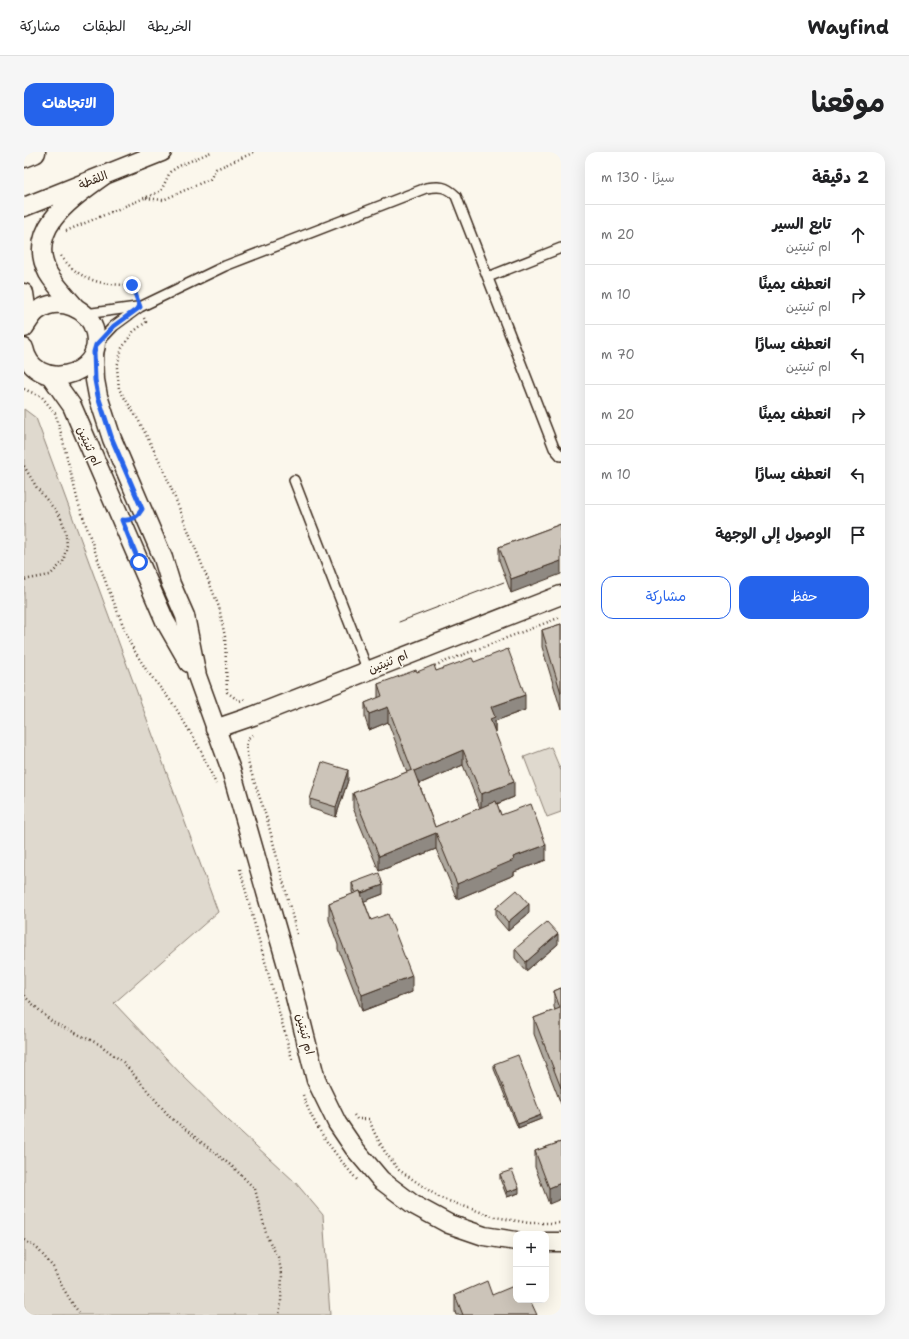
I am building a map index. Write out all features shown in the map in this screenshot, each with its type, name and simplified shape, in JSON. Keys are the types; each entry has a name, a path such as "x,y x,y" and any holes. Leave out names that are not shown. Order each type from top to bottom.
{"main road":[{"path":"24,156 34,152"}],"street":[{"name":"اللقطة","path":"24,207 162,152"},
{"path":"80,310 49,273 43,257 48,238 49,224 71,199 103,176"},
{"path":"24,293 26,324"},
{"path":"26,324 37,311 49,305 62,304 80,310"},
{"name":"ام ثنيتين","path":"80,310 92,323 95,334 95,380 98,396 112,439 163,558 171,584 185,616 197,676 238,793 288,969 316,1080 337,1124 354,1148 381,1180 414,1205 449,1224 484,1236 513,1241"},
{"name":"ام ثنيتين","path":"24,348 25,353 38,372 72,406 165,621 197,676"},
{"path":"38,372 64,376 77,372 87,364 95,348"},
{"path":"122,520 128,521 134,519 139,515 142,509"},
{"path":"139,562 146,569 150,570 159,566 163,558"},
{"path":"152,590 158,583 162,582 171,584"},
{"name":"ام ثنيتين","path":"215,729 253,716 561,595"},
{"path":"549,1242 561,1242"}],"lane":[{"path":"95,348 114,326 140,307 225,266 426,188 438,186 449,189 456,196 554,448 561,456"},
{"path":"488,277 561,248"},
{"path":"80,310 140,307"},
{"path":"294,480 368,671"}],"path":[{"path":"211,152 179,166 170,172 161,191 48,238 57,252 70,267 89,279 111,285 132,285 146,322 133,332 122,348 117,368 119,388 139,421 163,468 219,607 226,638 227,692 239,701 254,697"},
{"path":"145,198 163,200 210,179 216,169 255,152"},
{"path":"24,389 42,398 55,413 78,502 106,583 132,645 148,671 174,705 196,743 218,789"},
{"path":"24,466 36,488 60,516 65,529 67,545 63,562 50,575 24,580"},
{"path":"427,668 561,617"},
{"path":"259,732 248,738 246,746 249,766 267,819 298,938"},
{"path":"240,867 258,940 293,1062"},
{"path":"24,996 52,1022 99,1044 123,1062 170,1117 234,1168 255,1189 267,1237 278,1257 282,1274 279,1315"},
{"path":"302,1092 307,1107 333,1152 358,1182"},
{"path":"351,1112 357,1119 369,1119 385,1152 399,1170 440,1198 495,1217 529,1224 561,1223"},
{"path":"24,1240 37,1248 53,1267 63,1288 81,1315"}],"shaded area":[{"path":"24,409 36,418 218,912 114,1003 181,1074 295,1182 323,1215 330,1315 24,1315"},
{"path":"551,747 561,771 561,812 547,817 524,757"}],"building":[{"path":"561,524 561,561 511,579 499,547"},
{"path":"561,624 561,693 542,630"},
{"path":"508,649 525,695 491,707 495,717 490,719 514,782 481,794 463,750 414,771 435,827 496,801 501,815 531,804 546,845 513,857 514,860 457,884 436,833 379,856 353,793 412,770 388,707 369,714 365,703 382,696 378,684 434,665 436,671 472,658 474,662"},
{"path":"322,762 348,770 336,807 310,799"},
{"path":"379,873 383,885 361,893 360,891 356,893 352,883"},
{"path":"517,890 529,904 508,922 496,908"},
{"path":"360,891 371,920 388,914 412,976 362,995 338,933 339,932 329,903"},
{"path":"547,922 558,934 526,962 515,949"},
{"path":"561,988 561,1088 534,1018 560,1008 554,991"},
{"path":"518,1055 541,1115 518,1124 494,1064"},
{"path":"561,1142 561,1183 549,1188 535,1151"},
{"path":"512,1170 519,1188 507,1192 500,1174"},
{"path":"487,1281 492,1295 513,1286 513,1303 531,1303 537,1315 463,1315 455,1295"}],"tram line":[{"path":"399,622 504,582"}],"route":[{"path":"132,285 140,307 127,315 114,326 96,345 94,352 95,380 98,396 112,439 142,509 139,515 134,519 128,521 122,520 139,562"}]}
